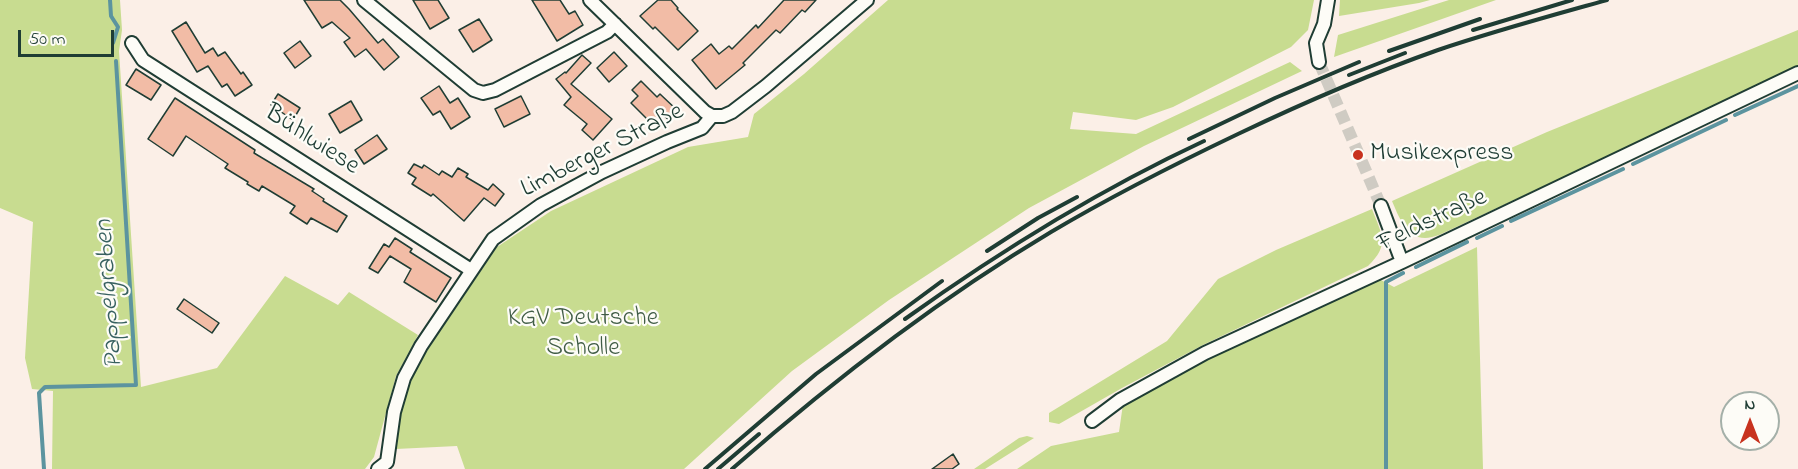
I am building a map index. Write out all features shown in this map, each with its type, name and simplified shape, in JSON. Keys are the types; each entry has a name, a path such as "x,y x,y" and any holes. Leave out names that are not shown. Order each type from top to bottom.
{"street":[{"path":"364,0 474,90 483,93 495,90 597,38 608,32 615,24"},
{"path":"590,0 705,112 712,116"},
{"path":"853,4 867,0"},
{"path":"1319,63 1316,43 1324,24 1328,0"},
{"name":"Limberger Straße","path":"386,467 394,412 404,378 421,346 493,239 542,205 602,172 702,128 712,116 723,116 732,112 766,86 853,4"},
{"name":"Bühlwiese","path":"132,43 143,60 471,270"},
{"name":"Feldstraße","path":"1092,421 1120,400 1205,353 1402,262 1798,73"},
{"path":"1381,206 1402,262"}],"green space":[{"path":"0,0 120,0 122,30 119,51 141,387 217,368 285,276 338,305 349,292 418,335 396,376 374,457 365,469 52,469 53,391 32,389 25,358 33,222 0,208"},
{"name":"KGV Deutsche Scholle","path":"888,0 1314,0 1308,30 1291,47 1173,107 1136,120 1073,112 1070,129 1136,134 1290,62 1302,71 1144,146 1029,208 889,300 792,371 684,469 465,469 457,446 396,449 400,414 414,370 497,247 551,211 688,147 748,137 754,114 804,74"},
{"path":"1340,0 1430,0 1339,16"},
{"path":"1449,0 1496,0 1334,57 1338,35"},
{"path":"1798,30 1798,68 1439,235 1418,237 1408,230 1397,213 1392,201 1547,132"},
{"path":"1372,209 1381,233 1382,246 1368,266 1203,345 1059,424 1049,422 1049,413 1167,341 1218,279 1276,250"},
{"path":"1477,247 1483,469 1017,469 1051,446 1119,432 1123,404 1208,357 1379,279 1394,287"},
{"path":"1027,436 1034,438 985,469 974,469 1019,438"}],"building":[{"path":"304,0 340,0 378,43 383,39 399,57 384,70 366,49 355,57 344,42 350,38 332,22 322,28"},
{"path":"413,0 438,0 449,18 430,29"},
{"path":"532,0 560,0 569,14 575,11 583,25 557,41"},
{"path":"658,0 671,0 698,31 678,50 655,27 653,29 640,16"},
{"path":"784,0 816,0 805,12 802,10 780,33 776,30 743,63 745,65 716,89 692,60 711,44 719,54 729,46 732,49 756,25 758,28"},
{"path":"479,19 492,40 473,52 459,30"},
{"path":"186,22 205,53 213,48 218,56 225,52 252,85 235,96 227,84 222,87 208,66 197,72 172,31"},
{"path":"300,41 311,56 295,68 284,53"},
{"path":"614,52 627,66 609,82 597,68"},
{"path":"582,55 591,63 571,84 612,119 593,140 582,130 587,124 564,105 571,97 556,79 566,73"},
{"path":"136,69 161,85 151,100 126,85"},
{"path":"641,81 657,97 660,94 679,112 670,121 662,114 652,124 631,103 638,96 632,90"},
{"path":"439,86 450,103 458,98 470,117 451,129 440,111 433,115 421,98"},
{"path":"278,94 300,108 293,120 271,105"},
{"path":"521,96 530,114 504,127 495,109"},
{"path":"175,98 255,150 254,153 314,189 312,191 324,199 323,201 347,216 337,232 311,218 307,224 290,213 295,206 262,186 259,191 247,184 248,182 225,168 228,164 186,136 173,156 148,139"},
{"path":"351,101 362,120 340,133 329,114"},
{"path":"377,135 387,149 364,164 355,150"},
{"path":"414,164 422,168 424,165 439,175 442,171 452,177 458,168 468,174 466,177 488,190 493,184 504,194 495,206 484,198 464,221 433,194 431,196 412,184 416,178 408,173"},
{"path":"395,238 412,249 410,252 451,278 436,302 404,282 411,269 390,256 378,273 369,268 384,244 389,247"},
{"path":"184,299 219,323 212,333 177,309"},
{"path":"953,454 959,464 952,469 932,469"}],"waterway":[{"name":"Pappelgraben","path":"110,0 111,16 118,27 113,43"},
{"name":"Pappelgraben","path":"44,469 39,393 45,387 136,385 116,61"},
{"path":"1735,115 1798,86"},
{"path":"1633,164 1726,120"},
{"path":"1511,221 1623,169"},
{"path":"1477,238 1502,226"},
{"path":"1416,267 1467,242"},
{"path":"1386,469 1386,282 1403,273"}],"tunnel":[{"path":"1319,62 1381,206"}],"railway":[{"path":"1473,30 1572,0"},
{"path":"732,469 846,374 926,314 1009,258 1120,193 1262,122 1387,69 1480,36 1607,0"},
{"path":"1389,51 1480,19"},
{"path":"1349,75 1405,53"},
{"path":"1189,139 1275,98 1359,62"},
{"path":"905,319 977,269 1051,223 1126,180 1204,141"},
{"path":"987,251 1038,218 1077,197"},
{"path":"705,469 816,374 942,281"},
{"path":"718,469 759,434"}],"place":[{"name":"Musikexpress","path":"1358,155"}]}
